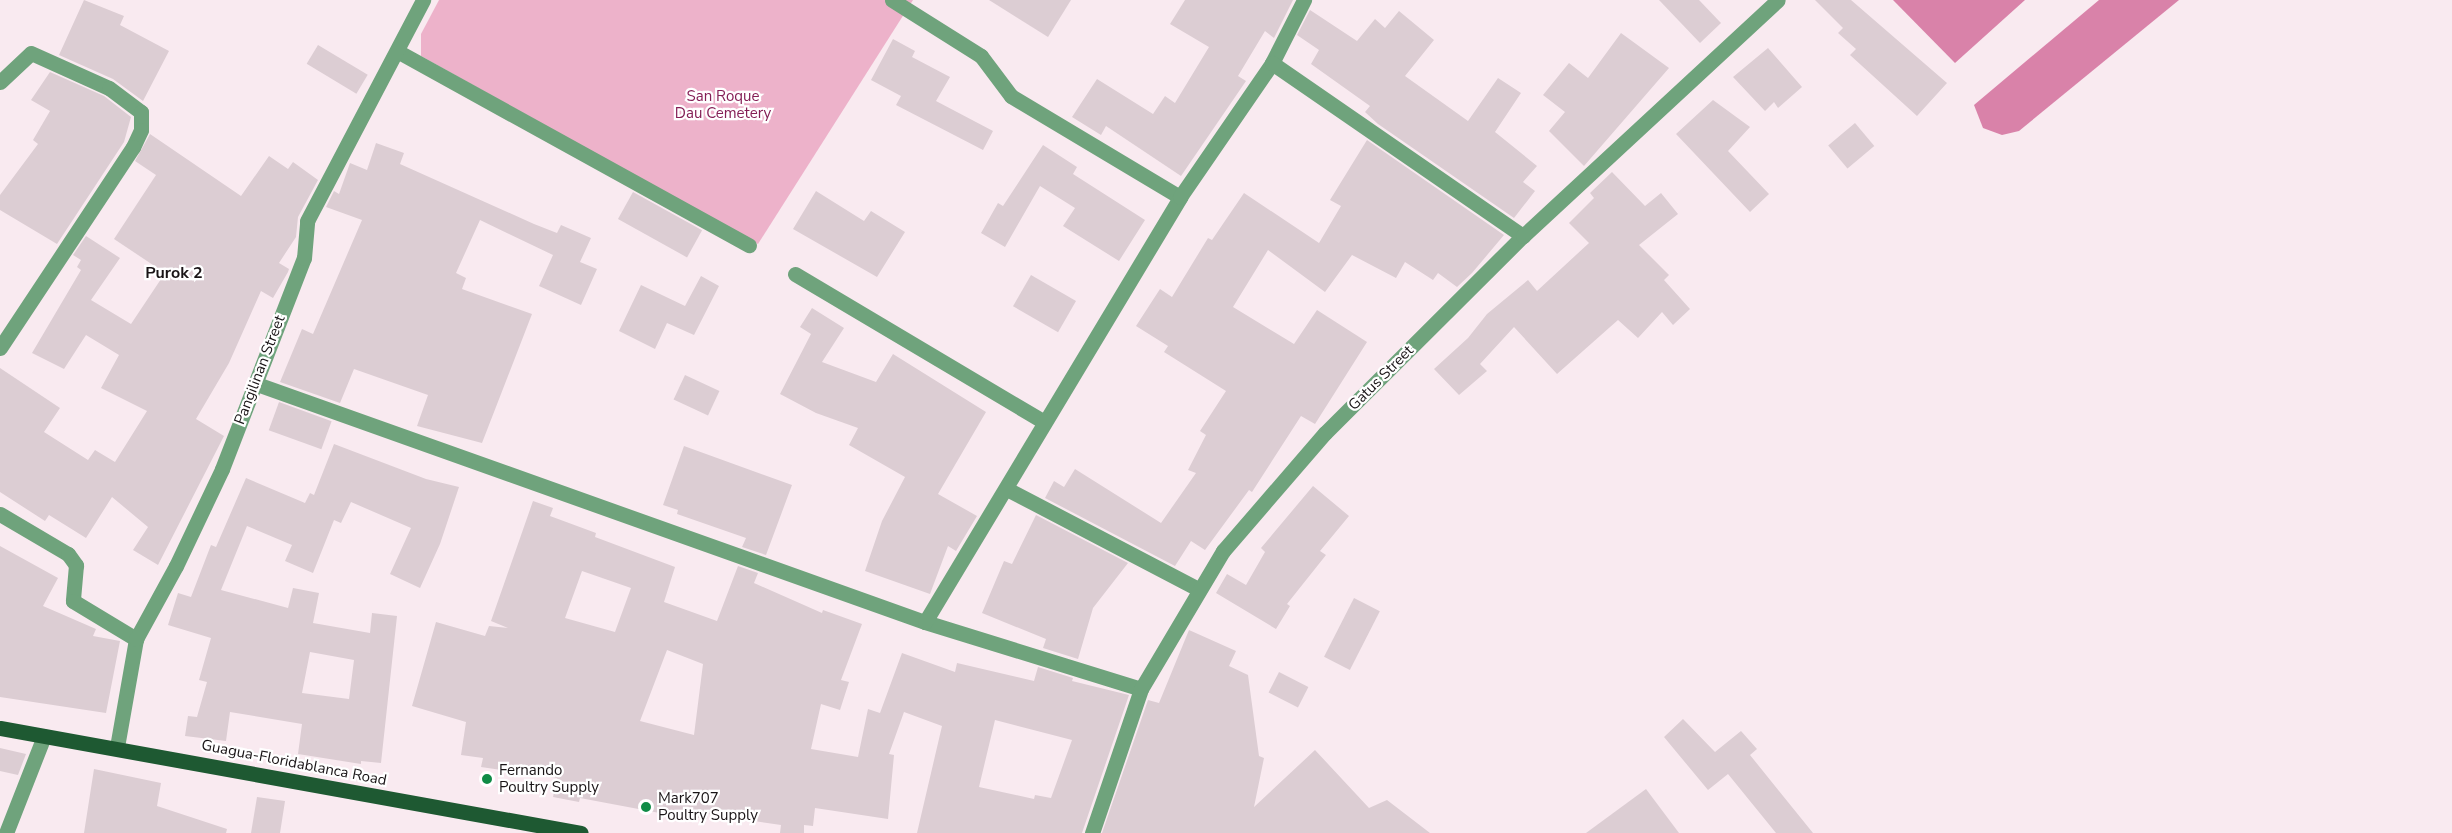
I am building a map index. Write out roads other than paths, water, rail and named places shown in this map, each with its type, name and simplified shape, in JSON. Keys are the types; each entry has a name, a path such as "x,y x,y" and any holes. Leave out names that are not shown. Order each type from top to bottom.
{"main road":[{"name":"Guagua-Floridablanca Road","path":"0,728 117,747 581,833"}],"street":[{"name":"Pangilinan Street","path":"117,747 136,639 176,566 217,480 304,258 307,222 423,0"},
{"path":"892,0 981,56 1011,96 1180,197"},
{"path":"925,622 1007,489 1044,422 1180,197 1272,63 1304,0"},
{"name":"Gatus Street","path":"1092,833 1141,689 1198,589 1223,551 1325,433 1523,236 1778,0"},
{"path":"398,51 749,245"},
{"path":"0,82 31,53 109,88 141,112 141,130 133,147 0,348"},
{"path":"1272,63 1523,236"},
{"path":"795,274 1044,422"},
{"path":"254,383 925,622 1141,689"},
{"path":"1007,489 1198,589"},
{"path":"0,514 68,554 76,566 73,601 136,639"},
{"path":"6,833 44,736"}],"place":[{"name":"Fernando Poultry Supply","path":"487,779"},
{"name":"Mark707 Poultry Supply","path":"646,807"}],"district":[{"name":"Purok 2","path":"174,273"}],"park label":[{"name":"San Roque Dau Cemetery","path":"723,104"}]}
